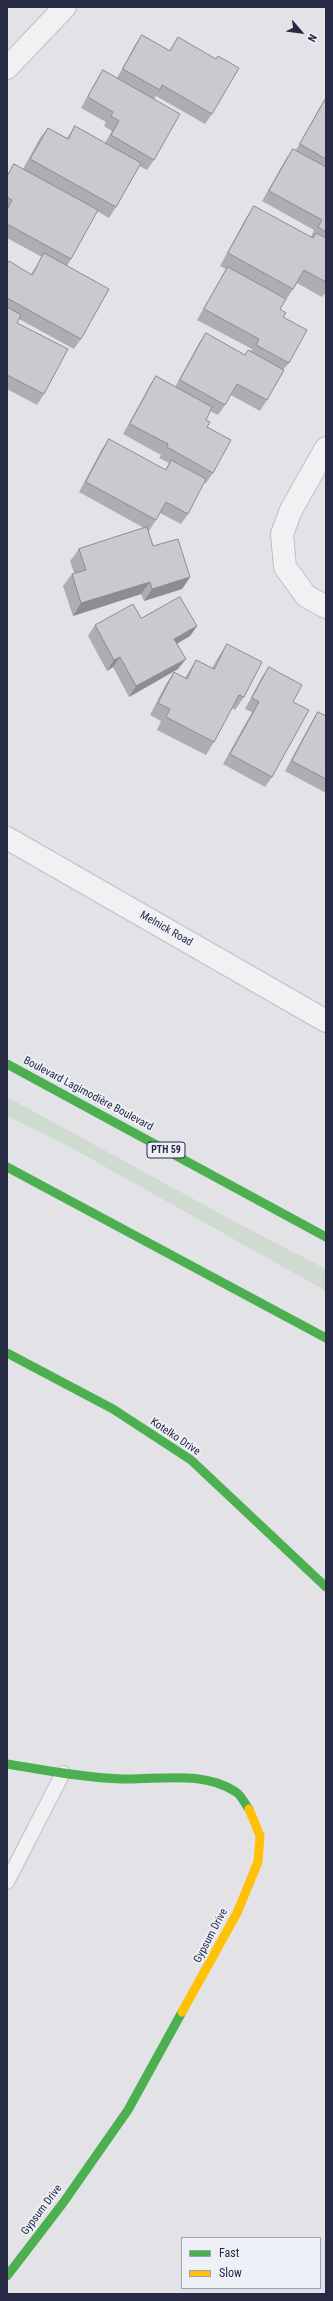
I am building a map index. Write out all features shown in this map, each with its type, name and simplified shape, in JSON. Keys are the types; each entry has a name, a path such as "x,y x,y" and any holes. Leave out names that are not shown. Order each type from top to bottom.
{"street":[{"path":"7,68 65,7"},
{"path":"326,448 292,510 282,534 285,567 306,596 326,607"},
{"name":"Melnick Road","path":"7,838 326,1021"},
{"name":"Boulevard Lagimodière Boulevard","path":"7,1064 326,1237"},
{"path":"7,1167 326,1338"},
{"name":"Kotelko Drive","path":"7,1353 113,1409 191,1460 326,1587"},
{"name":"Gypsum Drive","path":"7,1764 63,1774 122,1779 184,1777 215,1783 237,1792 251,1812 260,1836 258,1862 237,1913 128,2110 63,2203 7,2276"}],"lane":[{"path":"7,1882 63,1774"}],"shaded area":[{"path":"7,1097 239,1224 326,1269 326,1291 70,1147 7,1116"}],"building":[{"path":"142,35 170,51 178,37 216,59 218,56 239,68 212,114 162,85 160,90 123,69"},
{"path":"103,70 180,114 154,160 111,135 119,121 111,116 113,112 88,97"},
{"path":"326,98 326,159 300,144"},
{"path":"75,126 141,163 116,207 30,159 48,128 68,139"},
{"path":"293,149 326,167 326,232 318,227 322,220 269,191"},
{"path":"14,164 98,210 71,259 7,224 7,210 12,200 7,197 7,177"},
{"path":"254,206 313,238 316,233 326,238 326,282 304,270 293,289 228,253"},
{"path":"44,253 109,289 81,339 7,298 7,264 9,261 32,275"},
{"path":"228,267 286,299 280,309 286,313 283,317 307,330 289,363 256,345 259,339 204,309"},
{"path":"7,307 21,315 17,323 68,349 44,394 7,375"},
{"path":"206,333 245,355 248,350 284,370 267,400 237,384 225,405 180,380"},
{"path":"156,376 212,407 206,420 210,422 207,427 231,440 213,473 167,447 168,444 130,424"},
{"path":"109,439 166,470 171,460 206,479 188,514 166,502 156,520 86,482"},
{"path":"147,527 153,546 178,539 190,577 152,589 150,582 81,603 72,574 86,570 79,549"},
{"path":"180,597 197,626 174,639 186,659 136,686 120,657 114,660 95,625 133,604 141,618"},
{"path":"227,644 262,662 244,697 239,695 214,742 166,717 170,709 158,703 174,672 187,679 196,660 214,669"},
{"path":"269,667 302,685 293,702 309,710 272,777 230,754 259,702 252,698"},
{"path":"318,712 326,716 326,779 292,761"}],"traffic: fast":[{"path":"7,1064 326,1237"},
{"path":"7,1167 326,1338"},
{"path":"7,1353 113,1409 191,1460 326,1587"},
{"path":"7,1764 93,1777 122,1779 195,1778 223,1785 238,1793 249,1809"},
{"path":"7,2276 63,2203 128,2110 182,2012"}],"traffic: slow":[{"path":"182,2012 237,1913 258,1862 260,1836 249,1809"}]}
